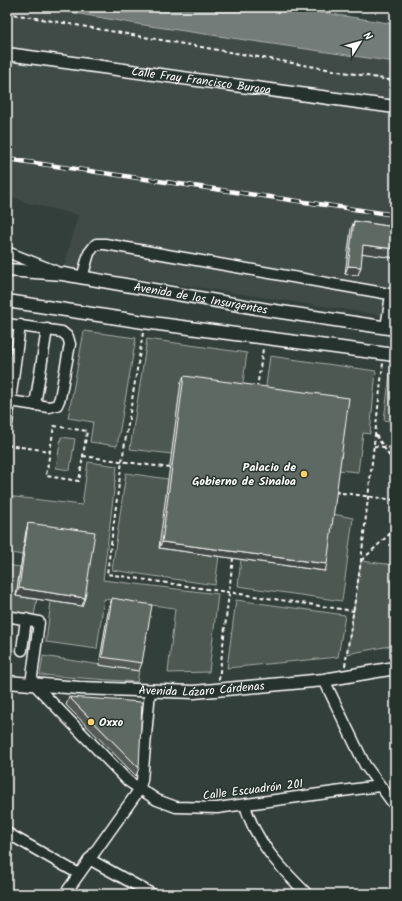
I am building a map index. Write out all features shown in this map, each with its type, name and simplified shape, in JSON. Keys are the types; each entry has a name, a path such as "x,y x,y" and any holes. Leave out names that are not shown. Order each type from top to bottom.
{"main road":[{"name":"Calle Fray Francisco Burgoa","path":"7,54 395,108"},
{"name":"Avenida de los Insurgentes","path":"7,270 63,274 268,310 390,328"},
{"path":"7,301 144,322 390,355"},
{"name":"Avenida Lázaro Cárdenas","path":"7,682 79,688 150,691 217,691 343,678 395,668"}],"street":[{"path":"82,278 89,253 96,244 106,244 393,295 390,328"},
{"path":"7,252 63,274"},
{"path":"7,324 47,329 65,334 70,344 59,402 54,407 10,401"},
{"path":"7,424 20,325"},
{"path":"35,405 47,329"},
{"path":"7,616 37,621 39,623 33,684"},
{"path":"22,650 26,619"},
{"path":"324,680 353,741 379,786 394,805"},
{"name":"Calle Escuadrón 201","path":"33,684 128,781 139,790 157,800 176,807 198,809 245,806 379,786"},
{"path":"65,894 139,790 142,780 150,691"},
{"path":"245,806 249,820 271,856 306,894"},
{"path":"7,833 79,874"},
{"path":"89,859 152,894"}],"path":[{"path":"7,13 395,81"},
{"path":"144,322 122,461 107,574 354,611"},
{"path":"343,678 362,560 374,446 390,355"},
{"path":"256,392 259,372"},
{"path":"54,426 87,431 83,456 79,481 46,476 54,426"},
{"path":"376,434 395,465"},
{"path":"7,444 50,451"},
{"path":"374,446 395,448"},
{"path":"83,456 170,468"},
{"path":"336,492 395,500"},
{"path":"362,560 395,529"},
{"path":"217,691 233,558"}],"shaded area":[{"path":"7,7 40,7 137,24 395,62 395,317 64,267 78,215 24,202 7,194"},
{"path":"40,7 287,7 395,24 395,62 137,24"},
{"path":"84,331 136,338 117,446 90,442 93,422 68,418"},
{"path":"147,339 247,353 242,390 181,382 172,454 130,449"},
{"path":"270,356 376,371 370,434 363,433 358,472 338,470 265,393"},
{"path":"390,373 395,374 395,422 384,420"},
{"path":"61,437 75,439 70,470 56,468"},
{"path":"88,462 117,466 103,580 218,594 209,672 168,673 175,608 104,599 97,649 46,642 51,601 82,606 26,531 22,555 7,552 7,496 82,505"},
{"path":"126,473 168,479 160,548 219,556 215,585 112,570"},
{"path":"333,514 353,518 342,601 238,586 241,559"},
{"path":"361,561 395,565 395,645 347,654"},
{"path":"7,565 20,567 16,596 37,599 34,616 7,612"},
{"path":"236,600 345,615 338,657 227,668"},
{"path":"43,656 139,671 137,682 40,675"}],"building":[{"path":"354,221 395,227 395,249 363,245 361,267 348,266"},
{"name":"Palacio de Gobierno de Sinaloa","path":"184,376 349,398 327,564 162,542"},
{"path":"28,523 95,532 85,598 19,588"},
{"path":"112,598 152,605 142,663 102,657"},
{"path":"69,697 142,702 139,768"}],"railway":[{"path":"7,159 395,215"}],"place":[{"name":"Palacio de Gobierno de Sinaloa","path":"304,474"},
{"name":"Oxxo","path":"91,722"}]}
